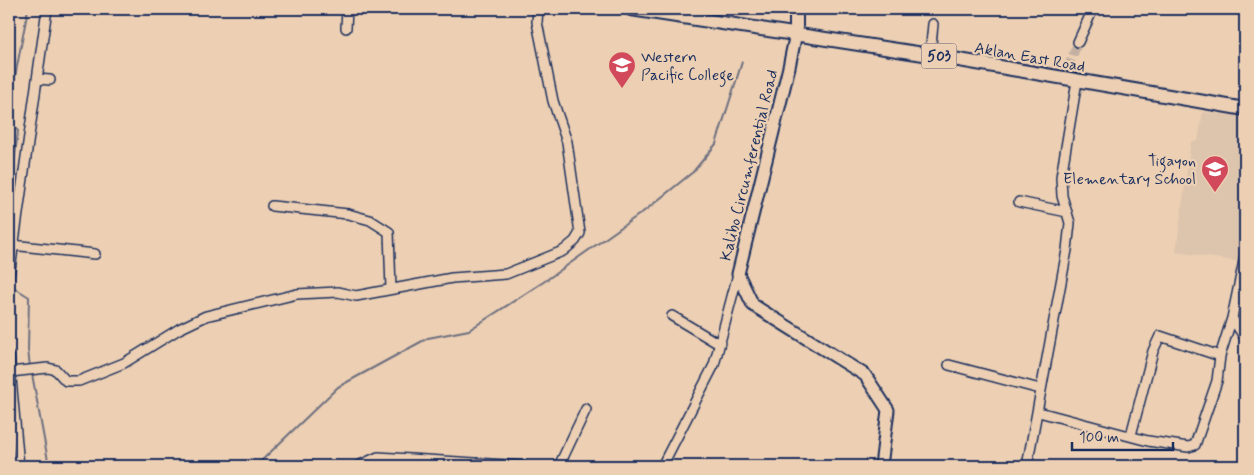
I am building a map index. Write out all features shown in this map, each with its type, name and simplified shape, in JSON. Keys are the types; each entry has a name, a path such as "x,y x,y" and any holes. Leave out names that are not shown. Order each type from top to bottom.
{"main road":[{"name":"Aklan East Road","path":"631,9 1070,76 1245,109"},
{"name":"Kalibo Circumferential Road","path":"796,9 796,33 789,67 738,274 753,305 864,375 888,410 881,466"}],"street":[{"path":"9,277 12,245 47,9"},
{"path":"346,28 348,9"},
{"path":"10,372 48,368 56,370 66,381 79,381 141,354 179,329 206,316 296,294 338,292 356,296 452,278 506,274 563,251 575,241 580,233 567,142 553,100 538,22 538,9"},
{"path":"1078,42 1094,9"},
{"path":"930,54 933,24"},
{"path":"1027,466 1039,412 1040,389 1062,288 1070,223 1062,196 1061,177 1070,76"},
{"path":"37,79 50,80"},
{"path":"1019,202 1067,212"},
{"path":"272,206 348,214 370,220 389,232 391,289"},
{"path":"12,245 95,254"},
{"path":"1039,412 1148,441 1188,447 1195,445 1217,381 1220,356 1232,318 1245,256"},
{"path":"662,466 714,365 738,274"},
{"path":"672,316 719,344"},
{"path":"1232,318 1245,338"},
{"path":"1131,435 1153,351 1160,336 1220,356"},
{"path":"9,356 19,466"},
{"path":"949,365 1040,389"},
{"path":"559,466 586,409"},
{"path":"358,466 378,457 523,466"}],"shaded area":[{"name":"Tigayon Elementary School","path":"1203,112 1245,117 1245,244 1241,262 1176,252 1191,141 1198,141"}],"waterway":[{"path":"9,108 28,9"},
{"path":"256,466 338,387 428,338 469,330 545,281 647,209 693,172 716,144 742,62"},
{"path":"9,122 18,131 9,204"},
{"path":"10,285 29,297 28,350 30,367"},
{"path":"32,374 49,466"},
{"path":"349,466 356,463"},
{"path":"526,464 556,465"},
{"path":"562,466 570,466"}],"tunnel":[{"path":"1068,68 1078,42"}],"place":[{"name":"Western Pacific College","path":"622,89"},
{"name":"Tigayon Elementary School","path":"1215,193"}]}
